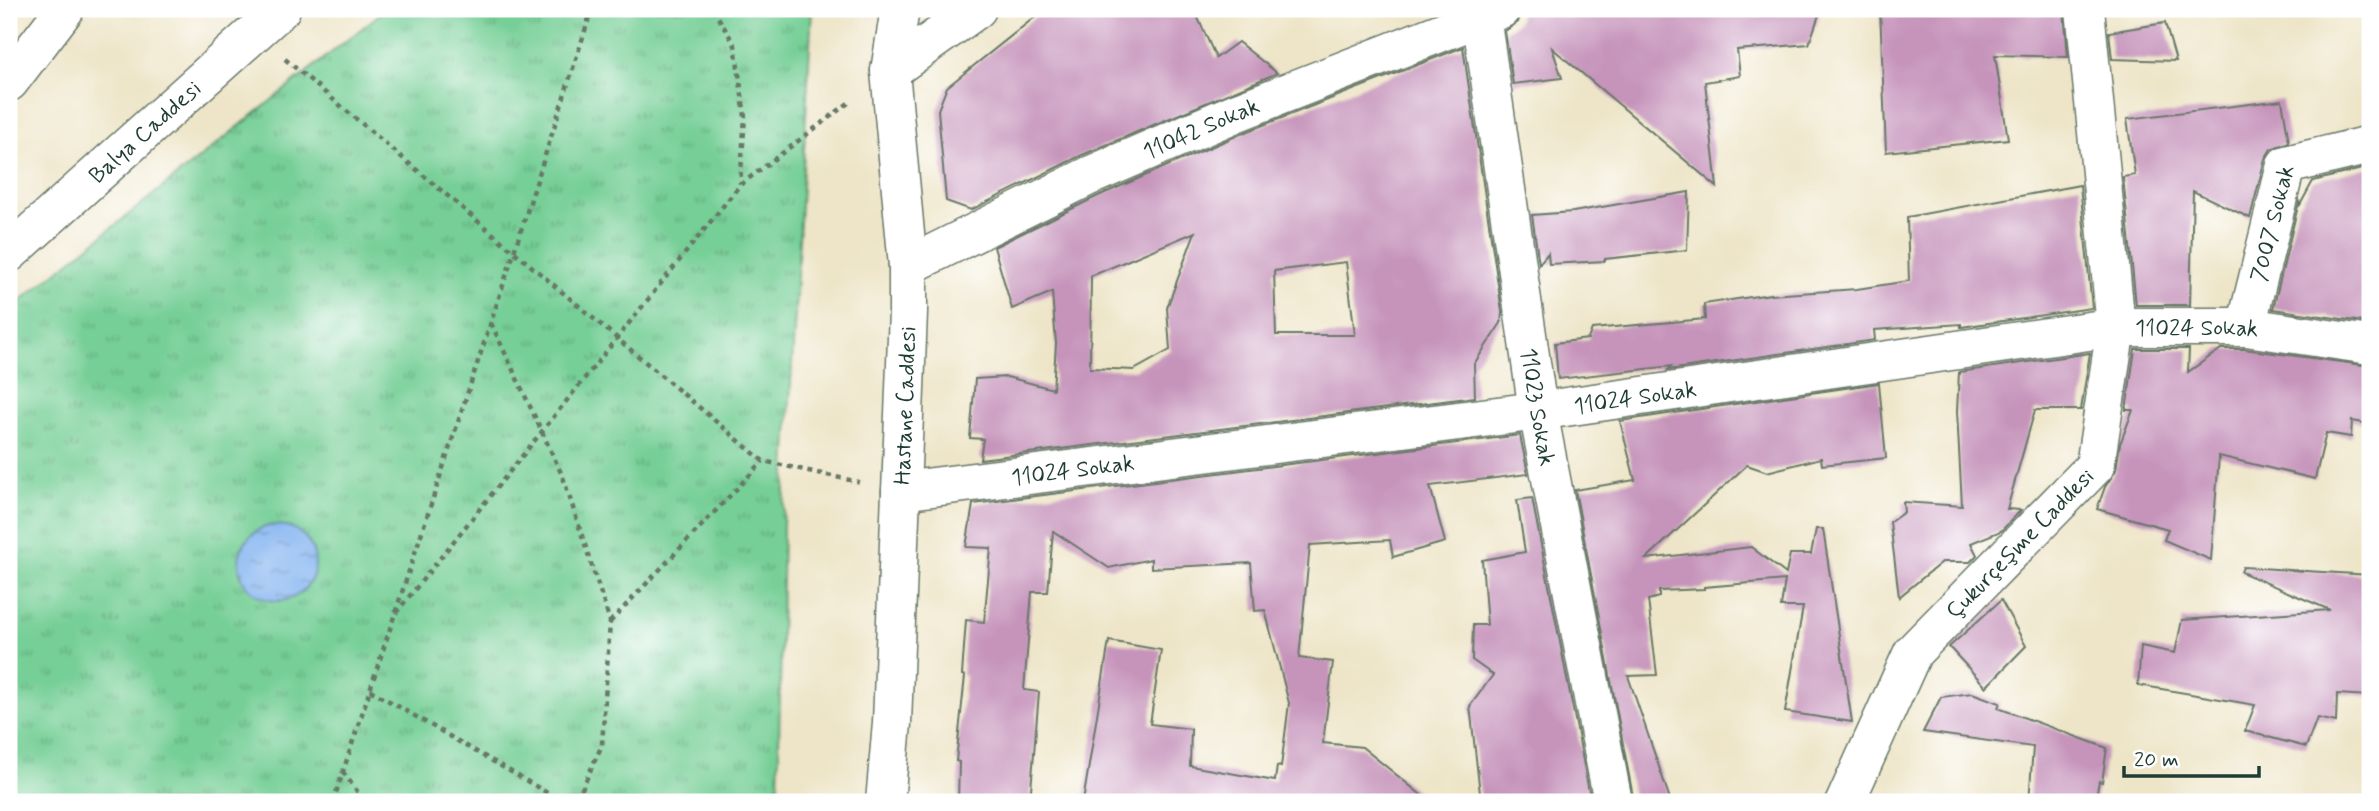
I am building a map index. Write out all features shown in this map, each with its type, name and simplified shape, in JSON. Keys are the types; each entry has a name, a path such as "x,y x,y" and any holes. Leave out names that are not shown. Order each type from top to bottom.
{"street":[{"path":"9,82 65,9"},
{"name":"Hastane Caddesi","path":"885,802 892,723 908,266 890,71 900,9"},
{"path":"890,71 978,9"},
{"name":"Çukurçeşme Caddesi","path":"1845,802 1913,652 2095,467 2116,327 2085,9"},
{"name":"11042 Sokak","path":"908,266 1089,176 1488,11"},
{"name":"11023 Sokak","path":"1488,11 1538,411 1614,802"},
{"name":"Balya Caddesi","path":"9,253 267,21"},
{"name":"7007 Sokak","path":"2246,327 2286,165 2370,145"},
{"name":"11024 Sokak","path":"901,491 1538,411 2116,327 2246,327 2370,345"}],"path":[{"path":"333,802 592,9"},
{"path":"713,9 735,45 745,117 740,185"},
{"path":"267,21 514,252 763,461 901,491"},
{"path":"394,615 740,185 890,71"},
{"path":"491,323 563,477 610,622 602,745 576,802"},
{"path":"610,622 763,461"},
{"path":"369,690 563,802"},
{"path":"343,772 365,802"}],"green space":[{"path":"386,9 812,9 783,525 778,802 9,802 9,310"}],"water":[{"path":"277,525 291,528 304,536 312,549 315,563 312,577 304,590 291,598 277,601 263,598 250,590 242,577 239,563 242,549 250,536 263,528"}],"building":[{"path":"1045,9 1194,9 1216,58 1238,42 1277,73 1080,156 971,210 946,201 938,110 947,87"},
{"path":"1522,9 1821,9 1809,44 1737,50 1740,76 1705,82 1717,187 1552,48 1562,78 1513,84 1505,31 1518,22"},
{"path":"1880,9 2064,9 2068,57 1995,55 2008,139 1886,152"},
{"path":"2165,23 2176,61 2112,59 2109,32"},
{"path":"1463,47 1502,312 1501,323 1474,364 1475,397 980,459 983,439 970,438 975,379 1007,377 1053,389 1056,344 1052,292 1012,309 994,247 1098,196 1243,133","holes":["1195,232 1167,308 1170,350 1134,370 1090,368 1091,276","1346,262 1355,335 1276,335 1274,271"]},
{"path":"2282,100 2289,142 2271,149 2265,159 2250,218 2193,191 2190,305 2136,305 2123,177 2135,175 2127,119"},
{"path":"2370,167 2370,323 2273,309 2299,202 2300,205 2313,181"},
{"path":"2080,185 2092,308 1961,327 1961,324 1874,330 1875,340 1668,370 1672,366 1558,379 1555,343 1588,339 1592,329 1705,319 1704,304 1771,294 1857,289 1909,281 1907,217"},
{"path":"1689,192 1687,250 1605,261 1549,264 1548,253 1539,264 1532,215 1573,212"},
{"path":"2135,349 2189,349 2188,372 2221,349 2244,349 2370,366 2370,424 2352,421 2351,437 2326,433 2315,479 2219,456 2211,560 2164,540 2168,529 2097,509 2105,487 2116,470 2120,444 2133,410 2126,410"},
{"path":"2090,353 2081,410 2035,410 2007,509 2021,510 2001,531 1971,543 1977,555 1970,562 1942,562 1899,597 1890,522 1904,512 1903,502 1962,506 1957,411 1959,372"},
{"path":"1879,383 1886,458 1822,465 1821,458 1767,472 1747,465 1646,559 1751,547 1786,574 1790,554 1811,554 1816,529 1823,529 1852,722 1785,712 1803,607 1781,607 1785,580 1659,591 1659,597 1648,600 1657,675 1628,676 1671,802 1634,802 1575,490 1635,480 1620,421"},
{"path":"1520,435 1528,474 1430,486 1445,542 1393,557 1390,540 1310,545 1299,658 1333,662 1323,743 1362,747 1430,802 1083,802 1109,641 1161,650 1150,724 1191,729 1190,766 1275,781 1277,766 1281,767 1289,703 1265,610 1255,611 1251,563 1151,568 1151,559 1109,568 1053,531 1048,592 1032,592 1024,690 1039,692 1030,802 958,802 959,762 956,761 965,676 962,675 966,620 984,622 991,548 966,547 973,504"},
{"path":"1532,498 1591,802 1481,802 1470,706 1493,675 1472,660 1473,625 1487,625 1482,560 1525,552 1517,500"},
{"path":"2243,567 2370,575 2370,696 2337,694 2336,722 2317,718 2306,747 2245,731 2255,705 2138,685 2141,646 2175,653 2182,620 2330,610 2241,572"},
{"path":"2001,600 2026,646 1986,687 1949,647"},
{"path":"1972,693 2000,703 1998,708 2107,748 2102,782 2099,781 2095,802 2029,802 2033,747 1923,732 1941,697"}]}
